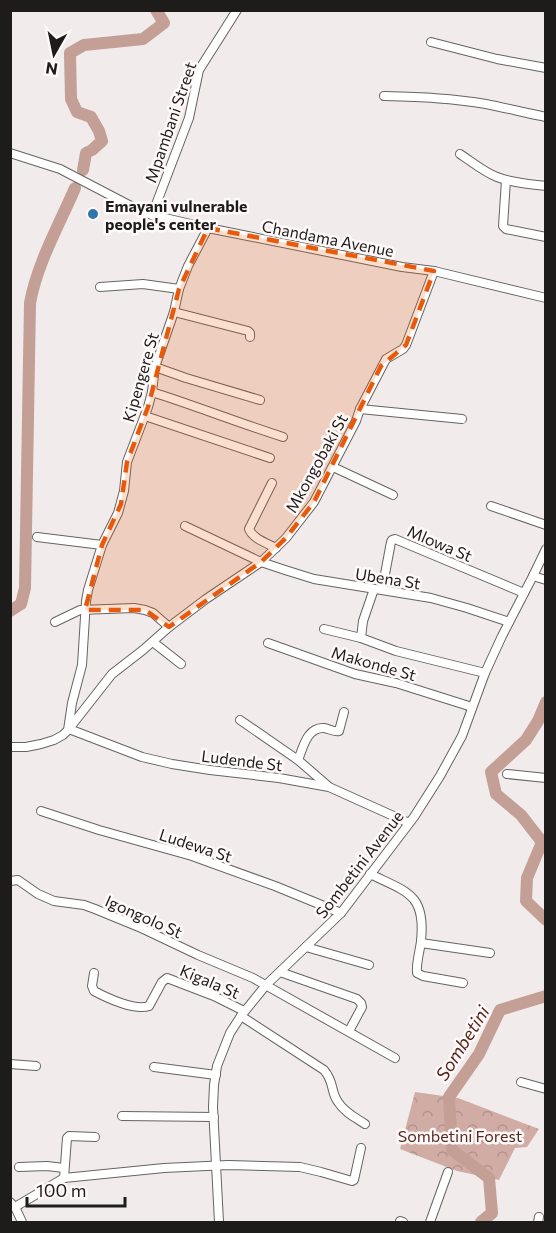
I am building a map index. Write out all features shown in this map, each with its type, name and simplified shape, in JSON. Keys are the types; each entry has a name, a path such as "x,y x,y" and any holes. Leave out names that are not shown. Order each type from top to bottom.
{"street":[{"name":"Mpambani Street","path":"152,215 189,118 199,70 237,10"},
{"path":"430,42 497,59 546,68"},
{"path":"384,96 420,97 486,104 546,117"},
{"name":"Chandama Avenue","path":"10,153 60,169 152,215 402,267 434,271 546,298"},
{"path":"460,154 495,177 546,186"},
{"path":"506,180 503,226 506,229 546,237"},
{"name":"Kipengere St","path":"68,730 82,665 88,590 102,545 121,504 127,462 145,416 152,392 155,367 174,312 179,289 208,228"},
{"name":"Mkongobaki St","path":"68,730 112,674 169,627 261,562 286,538 314,501 386,359 406,345 434,271"},
{"path":"99,287 143,284 179,289"},
{"path":"174,312 245,330 249,332 250,338"},
{"path":"155,367 260,400"},
{"path":"152,392 284,437"},
{"path":"360,409 462,419"},
{"path":"145,416 270,458"},
{"path":"333,466 393,495"},
{"path":"272,483 249,529 254,536 276,548"},
{"path":"491,506 546,525"},
{"name":"Ubena St","path":"185,526 261,562 315,579 431,598 509,622"},
{"path":"37,537 102,545"},
{"name":"Mlowa St","path":"378,590 391,543 395,539 524,592"},
{"name":"Sombetini Avenue","path":"220,1222 214,1085 217,1066 230,1033 266,985 341,913 409,823 440,776 462,736 485,673 546,549"},
{"path":"533,576 546,580"},
{"path":"361,638 363,621 378,590"},
{"path":"55,622 76,610 134,608 145,610 162,619 169,627"},
{"path":"324,629 361,638 396,651 485,673"},
{"path":"153,642 181,664"},
{"name":"Makonde St","path":"268,643 356,674 396,683 472,707"},
{"path":"298,760 307,738 314,730 323,728 334,732 339,731 344,711"},
{"path":"240,720 298,760 329,787"},
{"path":"10,747 41,744 54,740 68,730"},
{"name":"Ludende St","path":"68,730 142,757 172,764 329,787 409,823"},
{"path":"507,774 546,778"},
{"name":"Ludewa St","path":"40,811 192,856 341,913"},
{"path":"370,874 407,893 417,903 423,925 417,973 463,983"},
{"name":"Igongolo St","path":"10,881 18,880 38,894 54,901 84,905 94,909 266,985 395,1058"},
{"path":"421,943 490,953"},
{"path":"306,947 369,964"},
{"path":"280,972 357,999 362,1007 349,1031"},
{"name":"Kigala St","path":"94,973 92,986 94,991 110,999 134,1006 144,1008 149,1006 162,982 167,978 214,996 243,1013"},
{"path":"243,1013 324,1071 331,1078 338,1103 365,1124"},
{"path":"10,1064 36,1066"},
{"path":"154,1067 216,1075"},
{"path":"521,1082 546,1089"},
{"path":"122,1116 214,1117"},
{"path":"64,1178 69,1136 95,1137"},
{"path":"22,1222 13,1204 64,1178 217,1165 300,1167 352,1181 361,1149"},
{"path":"19,1167 64,1168"},
{"path":"430,1222 448,1172"}],"highlighted area":[{"path":"208,228 434,271 406,345 381,366 314,502 286,538 261,562 169,627 145,610 85,610 102,545 121,504 127,462 148,407 179,289"}],"green space":[{"name":"Sombetini Forest","path":"415,1092 458,1098 539,1129 527,1147 515,1148 499,1180 457,1171 400,1149"}],"waterway":[{"path":"83,170 86,153 102,141 91,117 77,112 71,99 70,53 84,45 143,39 164,23 156,10"},
{"path":"10,611 21,604 25,588 30,303 43,259 75,188"},
{"name":"Sombetini","path":"546,702 526,740 491,772 496,794 521,815 542,842 527,878 526,901 546,920"},
{"name":"Sombetini","path":"481,1222 492,1213 489,1178 452,1150 449,1097 479,1054 500,1010 546,996"}],"place":[{"name":"Emayani vulnerable people's center","path":"93,214"}]}
